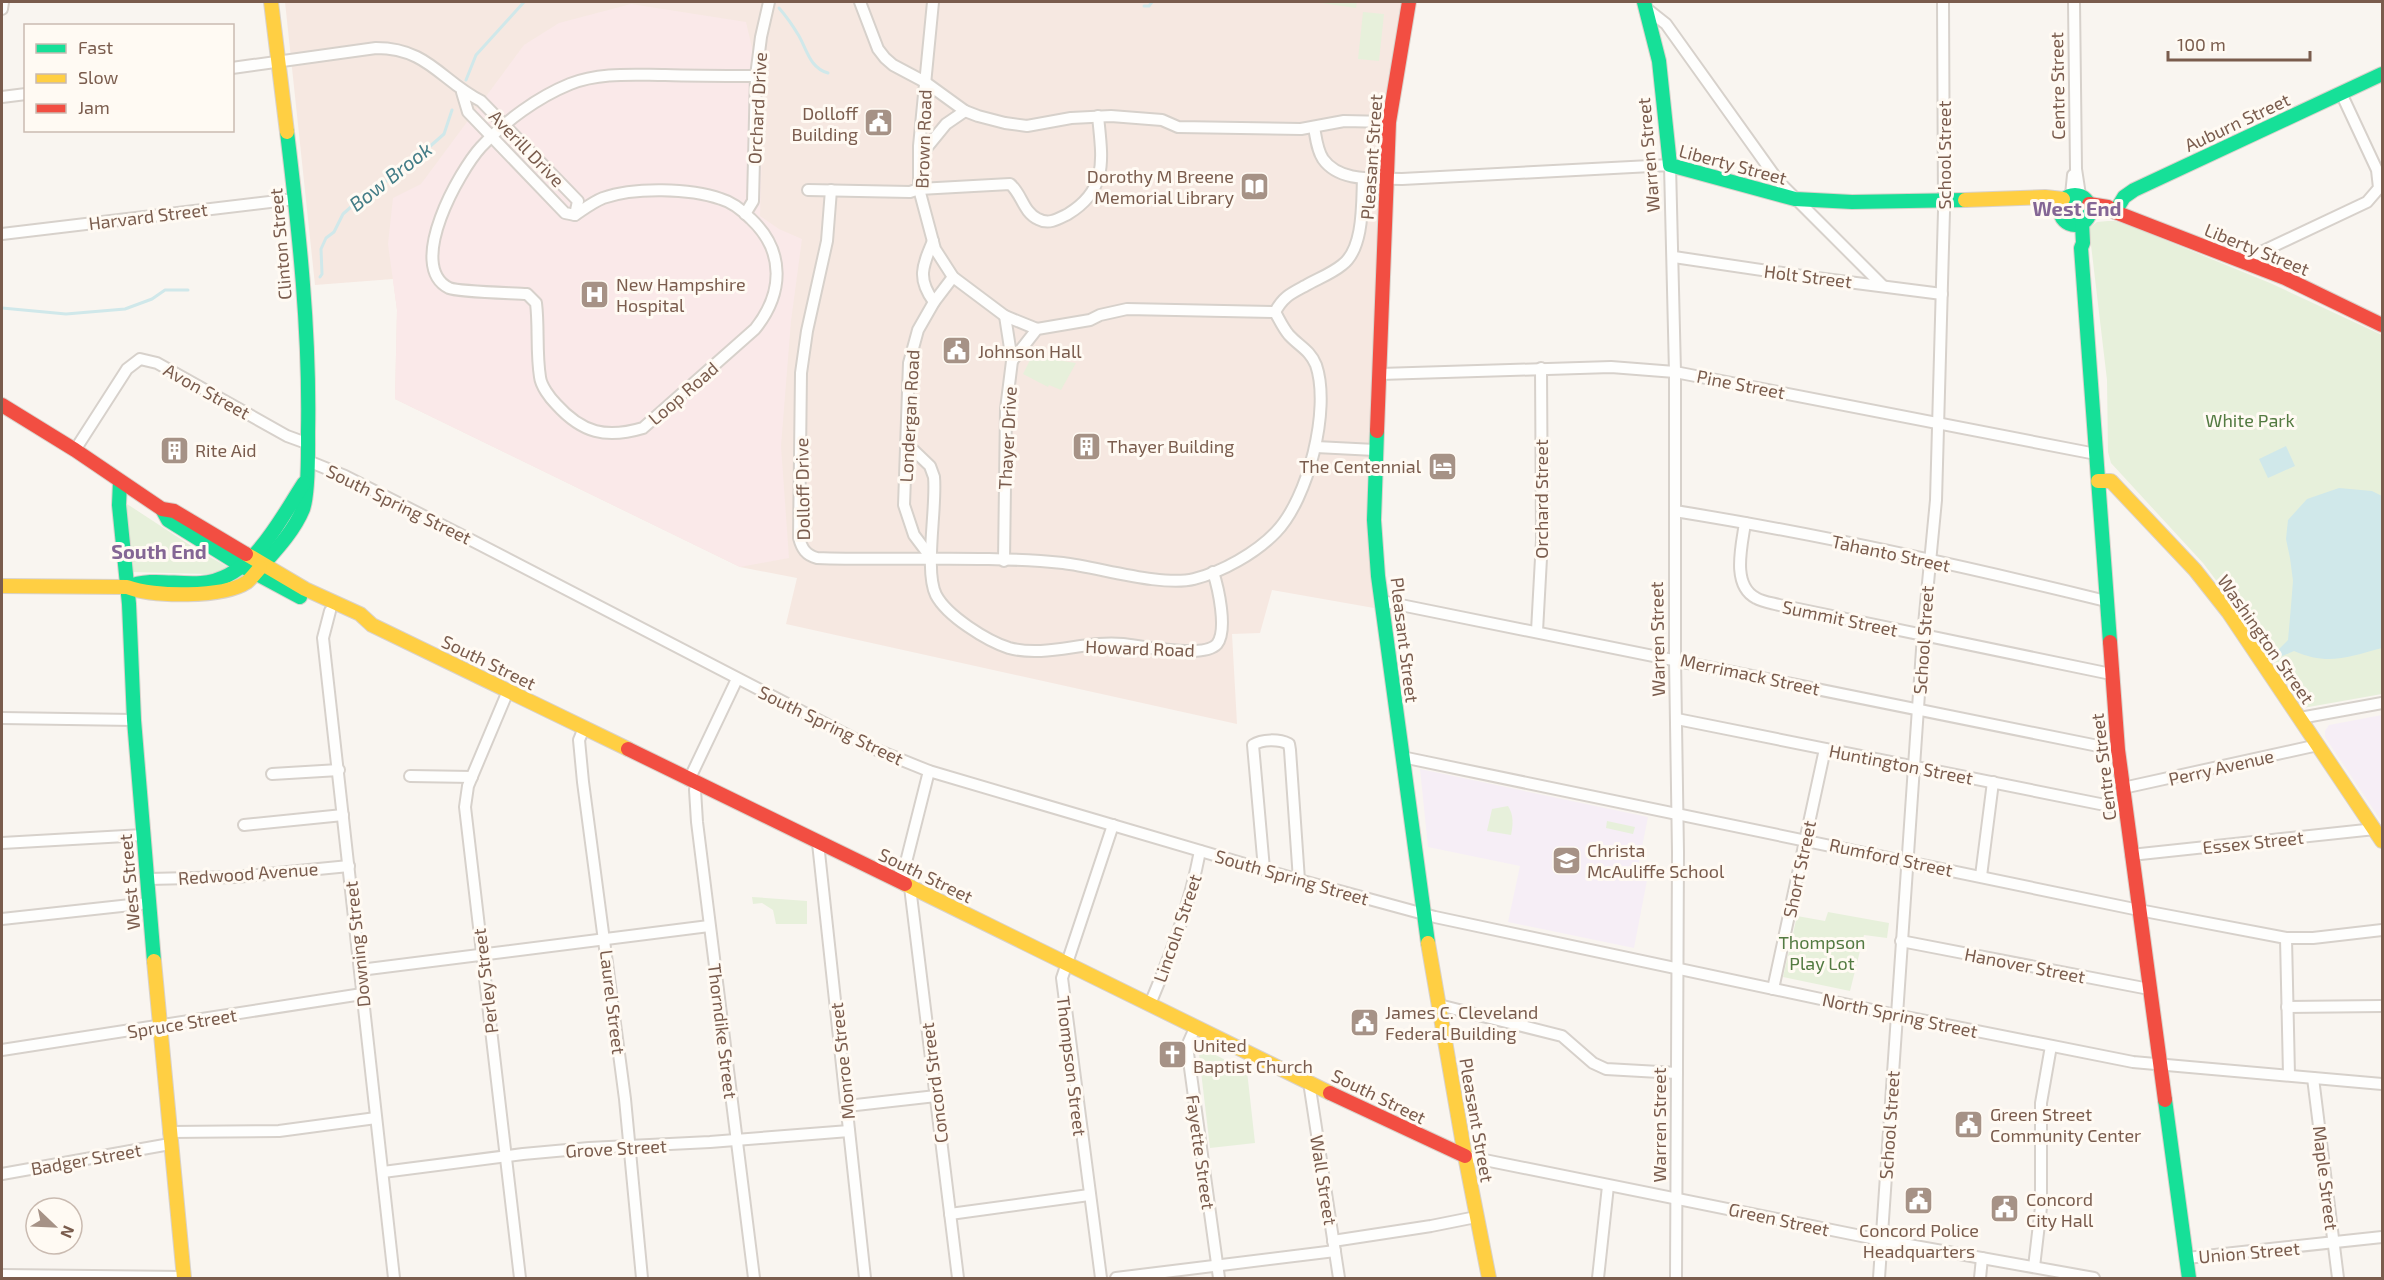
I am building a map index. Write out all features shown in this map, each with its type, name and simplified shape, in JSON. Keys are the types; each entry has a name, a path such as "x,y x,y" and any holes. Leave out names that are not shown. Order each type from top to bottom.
{"street":[{"path":"2,9 3,2"},
{"name":"Clinton Street","path":"127,587 143,593 208,593 240,585 246,582 282,544 303,508 304,483 309,461 309,378 295,199 271,2"},
{"name":"Orchard Drive","path":"745,213 753,201 756,76 761,37 769,2"},
{"path":"860,2 878,49 893,65 925,82 965,111 1005,123 1027,126 1098,116 1162,120 1178,127 1314,128 1344,121 1389,122"},
{"name":"Brown Road","path":"933,2 919,157 919,189 935,249 953,277 1005,316 1037,329"},
{"name":"Pleasant Street","path":"1409,2 1389,122 1385,178 1374,520 1382,601 1422,914 1489,1278"},
{"name":"School Street","path":"1879,1278 1923,635 1936,500 1944,199 1943,2"},
{"name":"Centre Street","path":"2074,2 2076,169 2072,175 2075,209 2083,243 2081,248 2111,674 2125,809 2189,1278"},
{"path":"1646,5 1666,24 1741,132 1779,182 1883,286"},
{"name":"Warren Street","path":"1646,5 1659,69 1670,165 1674,257 1674,659 1677,719 1676,1278"},
{"name":"Averill Drive","path":"234,68 376,48 398,50 429,62 462,92 481,100 578,201 575,214 565,213 468,112 462,92"},
{"name":"Auburn Street","path":"2115,212 2124,197 2134,190 2382,74"},
{"name":"Loop Road","path":"745,213 766,236 775,255 777,277 774,295 767,314 755,329 643,428 626,433 611,434 584,428 567,416 552,400 540,380 536,303 527,294 450,288 438,278 433,267 432,249 457,179 491,136 544,96 573,83 620,75 756,76"},
{"path":"2242,261 2367,202 2379,188 2377,170 2341,93"},
{"path":"2,97 24,94"},
{"path":"919,157 946,124 965,111"},
{"path":"808,190 910,192 919,189 1010,184 1019,191 1028,211 1036,219 1046,223 1057,220 1076,209 1092,194 1097,185 1100,141 1098,116"},
{"name":"Liberty Street","path":"1314,128 1322,158 1339,172 1363,178 1670,165 1795,200 1852,202 2036,199 2042,205 2075,209 2108,207 2115,212 2242,261 2380,321"},
{"path":"1012,361 1037,329 1090,320 1100,315 1127,309 1275,312 1282,299 1342,265 1351,255 1356,244 1362,210 1363,178"},
{"name":"Dolloff Drive","path":"831,190 827,242 807,331 801,373 798,527 802,548 809,555 817,558 1004,561 1076,565 1181,581 1213,572 1250,554 1278,530 1297,498 1316,447 1321,406 1316,365 1310,353 1290,336 1275,312"},
{"path":"575,214 603,199 636,192 662,191 701,193 723,199 745,213"},
{"name":"Harvard Street","path":"2,234 295,199"},
{"path":"933,241 923,264 923,288 934,302"},
{"name":"Holt Street","path":"1674,257 1809,278 1942,294"},
{"name":"Londergan Road","path":"932,560 914,536 904,505 909,363 918,330 934,302 953,277"},
{"name":"Thayer Drive","path":"1004,561 1006,409 1012,361 1005,316"},
{"name":"Avon Street","path":"75,450 127,369 140,359 157,363 287,436 309,444"},
{"name":"Pine Street","path":"1380,374 1611,367 1675,372 2096,454"},
{"name":"Orchard Street","path":"1537,631 1542,540 1541,368"},
{"name":"South Street","path":"2,405 162,508 174,511 246,561 360,614 372,626"},
{"path":"906,443 930,466 934,477 932,560"},
{"path":"1316,447 1375,450"},
{"name":"South Spring Street","path":"309,461 345,476 473,541 872,748 929,771 1422,914"},
{"name":"Washington Street","path":"2098,482 2110,481 2195,570 2229,613 2379,835"},
{"name":"West Street","path":"120,482 119,511 127,587 143,834 169,1138 184,1278"},
{"name":"Clinton Street","path":"127,587 141,581 219,580 235,573 264,543 304,483"},
{"name":"Tahanto Street","path":"1675,511 1929,561 2106,601"},
{"name":"Summit Street","path":"1744,523 1741,558 1742,582 1755,598 1779,605 2111,674"},
{"name":"Howard Road","path":"932,560 933,588 945,606 989,641 1010,648 1032,651 1098,643 1164,649 1208,649 1217,644 1221,633 1219,589 1213,572"},
{"name":"South Street","path":"259,568 330,611 357,624 372,626 508,691 1196,1028 1465,1156"},
{"path":"2,586 127,587"},
{"name":"Merrimack Street","path":"1382,601 2118,750"},
{"name":"Downing Street","path":"330,611 323,638 394,1278"},
{"name":"Thorndike Street","path":"738,678 694,782 709,926 753,1278"},
{"name":"Perley Street","path":"508,691 472,777 465,807 520,1278"},
{"path":"2300,718 2382,703"},
{"path":"2,718 134,720"},
{"name":"Huntington Street","path":"1677,719 2125,809"},
{"name":"Laurel Street","path":"584,728 579,740 581,771 630,1147 642,1278"},
{"path":"1264,869 1253,745 1270,741 1288,744 1299,880"},
{"name":"Perry Avenue","path":"2123,788 2318,745"},
{"name":"Short Street","path":"1773,989 1825,748"},
{"name":"Rumford Street","path":"1402,757 2139,910 2286,938 2313,938 2382,930"},
{"path":"272,774 339,770"},
{"name":"Concord Street","path":"929,771 905,885 936,1096 958,1278"},
{"path":"410,777 472,777"},
{"path":"1981,876 1993,782"},
{"path":"244,825 343,815"},
{"name":"Thompson Street","path":"1101,1278 1062,978 1113,825"},
{"path":"2,843 143,834"},
{"name":"Essex Street","path":"2132,855 2379,835"},
{"name":"Monroe Street","path":"818,843 865,1278"},
{"name":"Lincoln Street","path":"1150,1004 1173,948 1196,873 1200,851"},
{"name":"Redwood Avenue","path":"148,879 236,878 349,867"},
{"path":"2,919 149,903"},
{"name":"North Spring Street","path":"1422,914 1896,1015 2133,1062 2382,1084"},
{"path":"360,970 709,926"},
{"path":"2286,938 2289,1075"},
{"name":"Hanover Street","path":"1901,941 2150,989"},
{"name":"Spruce Street","path":"2,1050 362,994"},
{"path":"1439,1005 1562,1036 1593,1063 1606,1070 1677,1073"},
{"path":"2288,1007 2382,1006"},
{"name":"Fayette Street","path":"1196,1028 1187,1046 1219,1278"},
{"path":"2034,1267 2041,1207 2042,1103 2051,1046"},
{"name":"Maple Street","path":"2313,1078 2338,1278"},
{"name":"Wall Street","path":"1309,1082 1339,1278"},
{"path":"847,1106 936,1096"},
{"name":"Badger Street","path":"2,1174 169,1138 279,1131 376,1118"},
{"name":"Grove Street","path":"382,1172 589,1148 849,1131"},
{"name":"Green Street","path":"1465,1156 1881,1240 2094,1278"},
{"path":"1598,1278 1608,1186"},
{"path":"950,1214 1089,1196"},
{"path":"1116,1278 1217,1266 1334,1246 1476,1217"},
{"name":"Union Street","path":"2187,1258 2382,1237"},
{"path":"1980,1278 1982,1258"},
{"path":"2,1275 184,1278"}],"shaded area":[{"path":"285,2 1403,2 1384,111 1379,170 1374,347 1367,475 1367,523 1374,608 1272,590 1260,633 1232,634 1237,724 786,624 797,578 740,567 395,399 397,310 393,279 315,285"},
{"name":"New Hampshire Hospital","path":"631,4 746,22 753,52 765,53 760,216 779,229 802,239 791,321 781,446 789,558 740,567 395,399 397,310 388,244 393,198 421,184 524,45 559,23"},
{"path":"2382,715 2382,822 2325,737 2325,731 2329,725"},
{"name":"Christa McAuliffe School","path":"1420,769 1648,817 1638,867 1647,869 1648,875 1634,948 1508,922 1520,866 1428,847"}],"green space":[{"path":"1314,2 1357,2 1356,8"},
{"path":"1363,12 1384,14 1379,61 1358,59"},
{"name":"White Park","path":"2115,221 2270,283 2382,335 2382,694 2303,708 2237,608 2203,563 2111,463 2108,452 2107,380 2089,228 2097,222"},
{"path":"1032,356 1076,363 1061,390 1049,385 1048,387 1023,374"},
{"path":"127,504 228,567 208,574 132,572 125,507"},
{"path":"1508,806 1512,820 1511,835 1487,831 1492,809"},
{"path":"1607,821 1635,827 1633,834 1606,828"},
{"path":"752,897 807,901 807,924 776,924 773,910 762,903 753,904"},
{"name":"Thompson Play Lot","path":"1828,912 1889,923 1887,938 1864,935 1850,991 1783,977 1797,916 1825,921"},
{"path":"1198,1046 1247,1071 1255,1143 1210,1148"}],"water":[{"path":"2286,446 2295,466 2268,478 2259,459"},
{"path":"2339,488 2372,491 2382,496 2382,648 2328,659 2306,656 2294,651 2280,657 2276,652 2288,640 2293,581 2286,539 2288,520 2307,499"}],"waterway":[{"name":"Bow Brook","path":"466,80 476,55 524,2"},
{"name":"Bow Brook","path":"1144,6 1149,6 1152,2"},
{"name":"Bow Brook","path":"779,8 797,32 813,63 828,73"},
{"name":"Bow Brook","path":"320,277 322,274 321,249 326,238 334,232 343,214 376,185 394,178 444,134 452,110"},
{"name":"Bow Brook","path":"2,308 66,314 125,309 152,299 165,290 188,290"}],"traffic: fast":[{"path":"1644,2 1659,61 1670,165 1795,199 1852,202 1965,200"},
{"path":"2115,212 2124,197 2134,190 2382,74"},
{"path":"260,568 295,525 305,502 307,482 308,394 305,319 287,132"},
{"path":"2075,195 2086,199 2090,210 2086,221 2075,225 2064,221 2060,210 2064,199 2075,195"},
{"path":"2082,223 2081,248 2110,642"},
{"path":"1377,431 1374,520 1378,576 1428,943"},
{"path":"120,482 119,505 129,604 134,720 154,961"},
{"path":"127,587 145,582 201,583 219,579 235,571 262,546 304,483"},
{"path":"162,509 168,520 242,566 300,597"},
{"path":"2165,1100 2189,1278"}],"traffic: slow":[{"path":"271,2 287,132"},
{"path":"1965,200 2045,197 2063,199"},
{"path":"2098,481 2111,481 2195,570 2229,613 2382,841"},
{"path":"246,554 305,589 360,614 372,625 628,749"},
{"path":"2,586 127,587 153,593 205,593 236,587 247,582 260,568"},
{"path":"905,884 1330,1093"},
{"path":"1428,943 1489,1278"},
{"path":"154,961 184,1278"}],"traffic: jam":[{"path":"1377,431 1389,122 1409,2"},
{"path":"2089,204 2108,207 2115,212 2285,278 2382,325"},
{"path":"2,405 75,450 162,509 174,511 246,554"},
{"path":"2110,642 2118,750 2165,1100"},
{"path":"628,749 905,884"},
{"path":"1330,1093 1465,1156"}],"place":[{"name":"Dolloff Building","path":"879,123"},
{"name":"Dorothy M Breene Memorial Library","path":"1255,186"},
{"name":"New Hampshire Hospital","path":"595,294"},
{"name":"Johnson Hall","path":"957,351"},
{"name":"Thayer Building","path":"1086,446"},
{"name":"Rite Aid","path":"174,450"},
{"name":"The Centennial","path":"1442,466"},
{"name":"Christa McAuliffe School","path":"1566,860"},
{"name":"James C. Cleveland Federal Building","path":"1364,1022"},
{"name":"United Baptist Church","path":"1172,1055"},
{"name":"Green Street Community Center","path":"1969,1124"},
{"name":"Concord Police Headquarters","path":"1919,1201"},
{"name":"Concord City Hall","path":"2005,1209"}],"district":[{"name":"West End","path":"2077,208"},
{"name":"South End","path":"159,551"}]}
